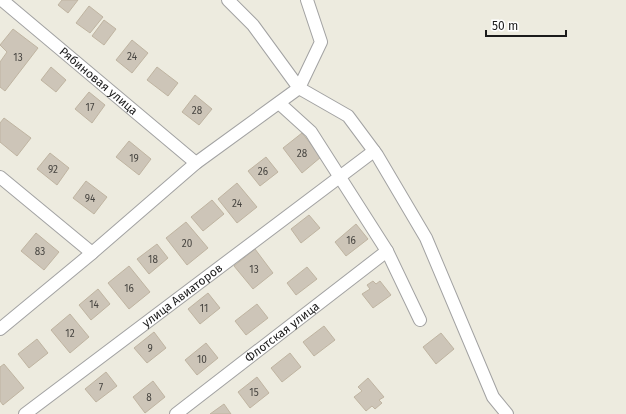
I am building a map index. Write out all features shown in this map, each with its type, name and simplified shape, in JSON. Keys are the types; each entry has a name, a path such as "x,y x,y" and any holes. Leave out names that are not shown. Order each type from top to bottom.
{"street":[{"name":"Рябиновая улица","path":"2,0 196,163"},
{"path":"228,0 253,25 299,88 348,116 374,151 426,238 493,397 507,414"},
{"path":"0,329 196,163 299,88 321,42 307,0"},
{"path":"279,103 311,132 387,251 420,320"},
{"name":"улица Авиаторов","path":"25,414 374,151"},
{"path":"0,177 92,252"},
{"name":"Флотская улица","path":"176,414 387,251"}],"building":[{"path":"62,0 78,0 68,13 58,5"},
{"path":"89,6 103,17 90,33 76,23"},
{"path":"104,20 116,29 104,45 92,36"},
{"path":"13,29 38,48 5,91 0,87 0,62 7,52 0,45"},
{"path":"132,40 148,53 132,73 116,60"},
{"path":"51,67 66,80 56,92 41,80"},
{"path":"157,67 178,83 168,96 147,80"},
{"path":"89,92 105,105 92,123 75,109"},
{"path":"195,95 212,109 199,125 182,112"},
{"path":"4,118 31,138 17,156 0,142 0,123"},
{"path":"302,133 321,157 302,173 283,148"},
{"path":"129,141 151,159 139,175 116,157"},
{"path":"50,153 69,168 57,185 37,169"},
{"path":"266,157 278,172 260,186 248,171"},
{"path":"86,181 107,197 94,214 73,198"},
{"path":"237,183 257,207 237,223 218,199"},
{"path":"212,200 224,214 203,231 191,217"},
{"path":"309,215 320,228 301,243 291,229"},
{"path":"186,222 208,248 187,265 166,238"},
{"path":"356,224 368,239 346,256 335,242"},
{"path":"36,233 59,252 44,270 21,251"},
{"path":"157,244 168,258 149,274 137,259"},
{"path":"255,249 273,273 253,289 234,266"},
{"path":"129,266 150,292 129,309 108,283"},
{"path":"307,267 317,279 296,295 287,283"},
{"path":"373,281 376,284 380,281 391,295 373,308 362,294 370,289 367,285"},
{"path":"98,289 110,304 91,320 79,305"},
{"path":"208,293 220,308 200,324 188,309"},
{"path":"257,304 268,318 246,335 235,321"},
{"path":"70,314 89,337 70,353 51,330"},
{"path":"324,326 335,340 314,356 303,342"},
{"path":"154,332 166,348 147,363 134,348"},
{"path":"441,333 454,349 436,364 423,347"},
{"path":"37,339 48,353 29,368 18,354"},
{"path":"206,343 218,358 197,375 185,360"},
{"path":"290,353 301,367 282,382 271,368"},
{"path":"4,364 24,388 3,405 0,401 0,367"},
{"path":"106,372 117,386 96,402 85,389"},
{"path":"257,377 269,393 250,408 238,392"},
{"path":"368,378 384,397 379,400 382,403 375,409 372,406 366,411 354,397 362,391 358,387"},
{"path":"153,381 165,397 145,413 133,397"},
{"path":"224,404 231,414 210,414"}]}
